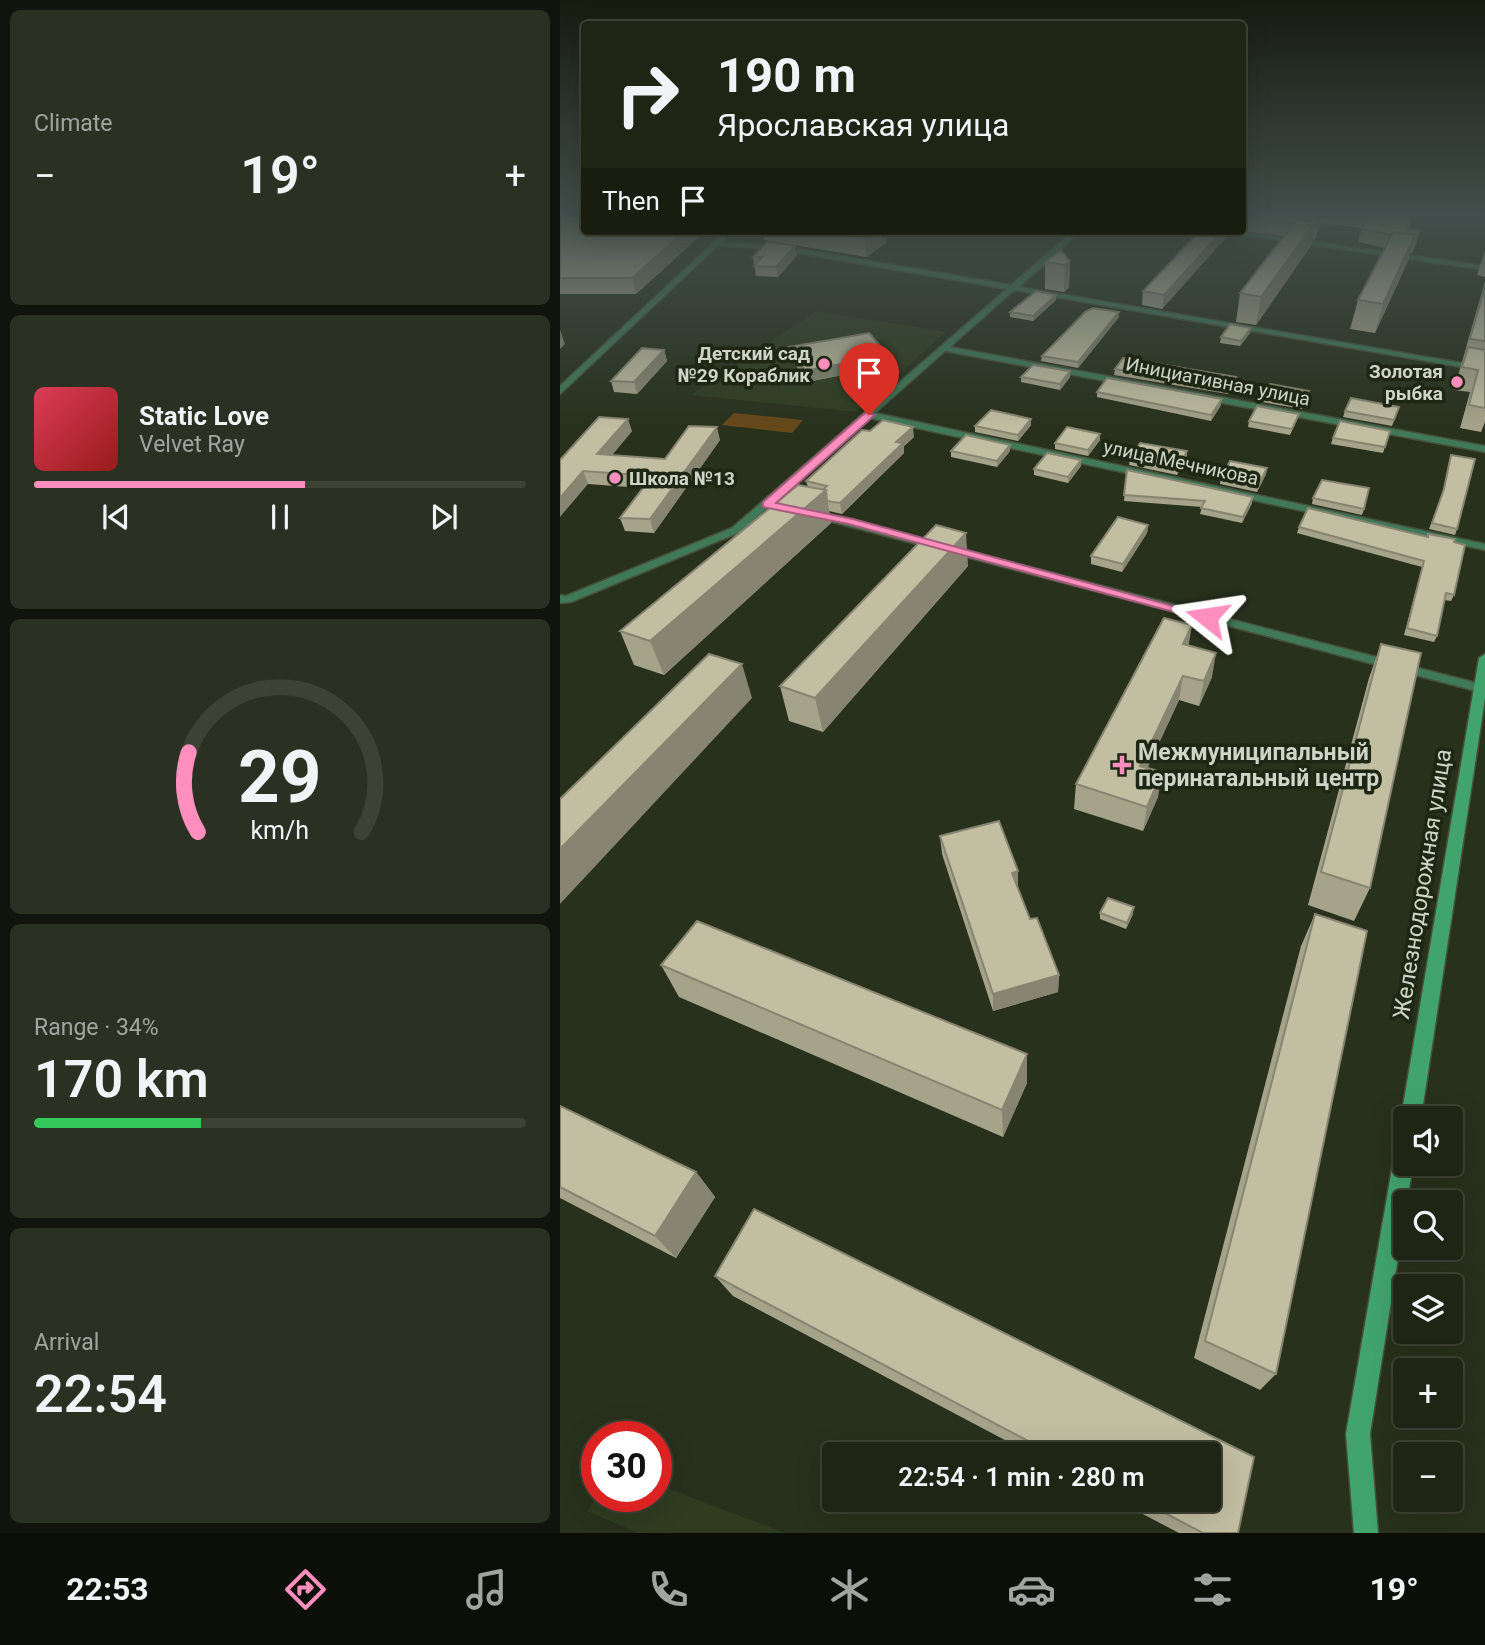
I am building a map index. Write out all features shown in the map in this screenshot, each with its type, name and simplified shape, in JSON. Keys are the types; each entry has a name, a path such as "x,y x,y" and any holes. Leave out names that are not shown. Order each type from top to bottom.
{"main road":[{"name":"Железнодорожная улица","path":"1413,1106 1485,658"},
{"path":"1366,1533 1358,1434 1401,1176"}],"street":[{"path":"560,391 672,287"},
{"path":"1002,287 1485,369"},
{"path":"560,599 567,600 736,530 945,349 1011,288"},
{"name":"Инициативная улица","path":"945,349 1485,449"},
{"name":"улица Мечникова","path":"869,415 1485,547"},
{"path":"767,505 849,521 1480,688"}],"shaded area":[{"name":"Детский сад №29 Кораблик","path":"816,311 946,332 857,412 691,395"},
{"path":"734,413 803,420 792,433 722,425"},
{"path":"672,1490 785,1533 638,1533 589,1512 672,1512"}],"building":[{"path":"1147,287 1172,287 1164,295 1143,291"},
{"path":"1245,287 1269,287 1261,297 1240,293"},
{"path":"1365,287 1391,287 1383,304 1358,300"},
{"path":"1485,287 1485,287 1485,341 1470,339"},
{"path":"1036,291 1056,295 1033,316 1010,312"},
{"path":"1093,308 1119,312 1078,362 1042,356 1086,311"},
{"path":"1230,324 1251,328 1241,341 1221,337"},
{"path":"869,333 888,355 805,371 789,347"},
{"path":"1468,347 1485,350 1485,408 1469,405 1478,370 1462,367"},
{"path":"642,348 664,350 634,382 611,381"},
{"path":"1123,358 1236,377 1229,388 1115,369"},
{"path":"1033,365 1070,371 1060,384 1021,377"},
{"path":"1107,378 1222,399 1211,415 1097,392"},
{"path":"1270,384 1309,391 1303,404 1263,396"},
{"path":"1351,398 1399,407 1394,420 1345,411"},
{"path":"1257,406 1299,414 1292,429 1249,421"},
{"path":"991,410 1031,419 1018,435 975,426"},
{"path":"599,417 628,419 597,454 665,459 689,426 717,427 650,519 620,518 652,476 583,471 560,498 560,460"},
{"path":"883,420 913,427 896,442 903,443 840,503 827,501 826,490 823,490 827,486 806,481 862,430 870,431"},
{"path":"1340,421 1390,431 1385,447 1333,438"},
{"path":"1067,427 1100,434 1088,450 1055,443"},
{"path":"966,435 1010,445 997,461 951,451"},
{"path":"1140,443 1187,451 1178,469 1130,459"},
{"path":"1047,453 1081,460 1068,477 1034,469"},
{"path":"1451,455 1475,459 1457,529 1432,523 1444,489"},
{"path":"1230,461 1267,468 1258,486 1221,478"},
{"path":"1127,470 1253,497 1243,517 1201,508 1205,501 1124,495"},
{"path":"1322,480 1369,488 1364,509 1313,498"},
{"path":"798,485 826,490 650,641 620,631"},
{"path":"1308,508 1428,537 1428,534 1455,539 1454,542 1465,545 1454,595 1446,593 1437,636 1407,628 1424,561 1299,527"},
{"path":"1118,517 1148,525 1123,564 1091,556"},
{"path":"936,525 966,533 815,698 780,686"},
{"path":"1164,618 1192,625 1183,644 1216,653 1204,681 1183,676 1140,766 1162,772 1147,807 1076,784"},
{"path":"1381,644 1421,653 1370,888 1321,872"},
{"path":"709,654 742,664 560,849 560,799"},
{"path":"999,821 1018,871 1012,873 1030,919 1037,918 1059,975 993,994 940,836"},
{"path":"1108,898 1134,907 1127,923 1100,913"},
{"path":"1315,914 1367,931 1276,1374 1205,1341"},
{"path":"697,921 1027,1054 1002,1110 661,965"},
{"path":"560,1106 696,1172 655,1236 560,1187"},
{"path":"754,1209 1254,1457 1238,1533 1203,1533 1163,1512 1221,1512 1221,1442 1030,1442 715,1276"}],"place":[{"name":"Детский сад №29 Кораблик","path":"824,364"},
{"name":"Золотая рыбка","path":"1457,382"},
{"name":"Школа №13","path":"615,478"},
{"name":"Межмуниципальный перинатальный центр","path":"1122,765"}],"route":[{"path":"869,415 767,505 849,521 1207,617"}]}
